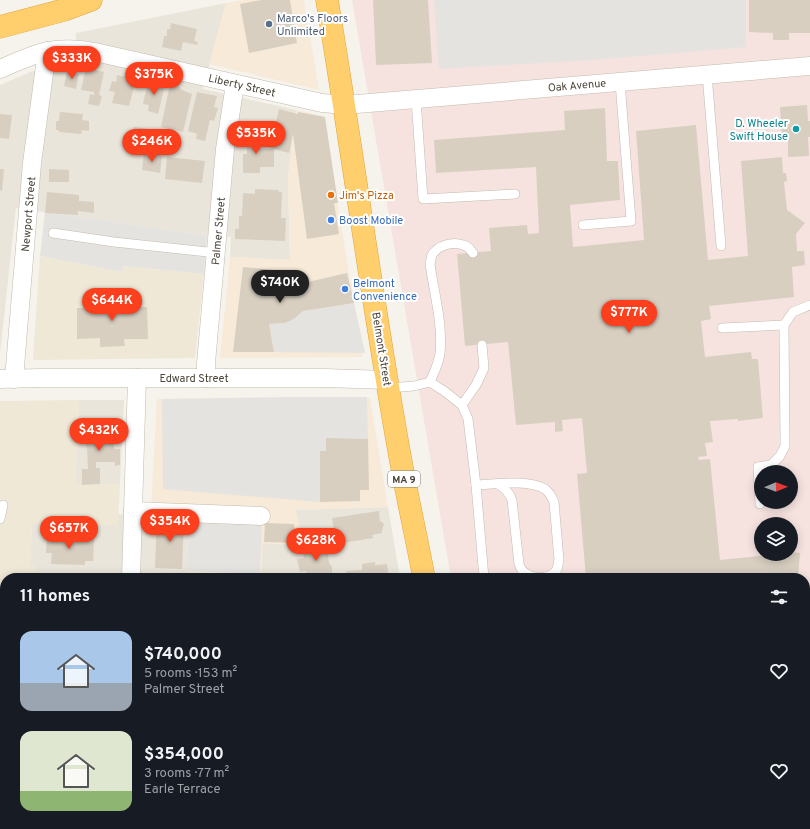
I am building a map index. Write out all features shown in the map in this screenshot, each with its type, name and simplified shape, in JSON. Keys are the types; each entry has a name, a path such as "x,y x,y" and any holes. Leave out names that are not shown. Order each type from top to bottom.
{"highway":[{"path":"0,27 64,10 91,0"},
{"name":"Belmont Street","path":"327,0 345,105 401,463 423,573"}],"street":[{"name":"Liberty Street","path":"0,69 47,50 66,49 95,52 322,103 345,105"},
{"name":"Newport Street","path":"7,379 32,163 47,50"},
{"name":"Oak Avenue","path":"345,105 810,66"},
{"name":"Palmer Street","path":"206,378 206,363 217,253 225,149 235,84"},
{"path":"131,573 137,378"},
{"name":"Edward Street","path":"7,379 206,378 388,384"},
{"path":"133,511 261,516"}],"lane":[{"path":"707,74 720,246"},
{"path":"583,225 632,221 620,82"},
{"path":"416,99 423,199 515,194"},
{"path":"53,233 114,242 217,253"},
{"path":"430,382 437,367 440,354 439,323 430,264 432,255 439,248 450,244 463,244 473,253"},
{"path":"771,465 780,456 785,446 784,324 793,312 810,306"},
{"path":"722,328 784,324"},
{"path":"462,405 476,385 484,368 482,344"},
{"path":"388,384 414,386 430,382 444,390 462,405 468,419 476,485 484,573"},
{"path":"476,485 526,483 546,490 551,495 554,502 559,560 555,573"},
{"path":"498,484 505,488 512,500 519,564 521,569 526,573"},
{"path":"0,519 3,505"}],"shaded area":[{"path":"243,0 304,0 319,90 209,64 226,3"},
{"path":"352,0 810,0 810,573 450,573"},
{"path":"434,0 746,0 746,47 593,60 439,69"},
{"path":"226,3 203,89 296,110 288,178 290,260 230,257 231,237 207,236 16,208 0,354 0,85 35,70 75,61 76,33"},
{"path":"296,110 323,116 363,357 220,358 230,257 290,260 288,178"},
{"path":"45,212 207,236 204,274 123,266 122,272 40,256"},
{"path":"40,256 122,272 122,266 204,274 195,358 33,360"},
{"path":"354,303 365,353 274,352 269,324 285,323 294,319 303,311"},
{"path":"367,397 368,439 326,451 320,451 320,502 163,489 162,399"},
{"path":"370,398 388,507 296,510 302,539 298,545 263,543 261,573 186,572 189,518 151,508 157,399"},
{"path":"79,400 124,400 120,484 75,484"},
{"path":"79,400 75,484 120,484 118,525 32,524 30,565 36,565 35,573 0,573 0,401"},
{"path":"388,507 399,573 261,573 262,543 297,545 296,510"},
{"path":"118,514 189,518 258,573 35,573 36,566 30,565 32,524 117,525"},
{"path":"190,518 262,522 260,573 186,571"}],"building":[{"path":"261,0 290,0 297,43 249,53 240,4"},
{"path":"373,0 428,0 432,63 376,65"},
{"path":"749,0 810,0 810,33 789,33 789,40 773,40 773,33 749,32"},
{"path":"171,23 197,29 194,41 198,42 197,45 183,42 181,51 162,47 164,36 167,36 167,29 170,29"},
{"path":"86,68 104,72 99,95 102,96 99,106 88,104 90,94 94,95 94,92 81,90"},
{"path":"67,72 79,74 76,89 64,86"},
{"path":"117,75 136,79 129,106 112,103 115,92 109,91 112,81 116,82"},
{"path":"148,81 165,85 158,114 148,111 149,105 143,104"},
{"path":"175,86 192,94 183,132 175,130 174,134 168,133 169,129 161,127 169,89"},
{"path":"197,92 217,96 214,107 218,108 214,121 210,120 205,141 196,139 197,134 188,131"},
{"name":"D. Wheeler Swift House","path":"807,105 808,121 810,121 810,137 808,137 809,156 788,157 788,139 782,139 780,107"},
{"path":"605,108 607,161 618,161 620,200 570,205 573,247 644,240 636,131 696,125 708,260 748,256 741,161 782,157 783,173 786,173 787,181 784,182 787,210 805,223 796,234 797,251 804,251 805,265 792,267 794,297 709,306 711,319 701,321 705,357 751,352 752,359 758,359 763,418 738,421 738,419 710,421 713,442 705,443 707,456 698,457 699,460 710,459 720,560 754,557 754,561 798,561 798,553 800,553 798,573 586,573 577,474 587,473 582,418 562,420 563,431 555,432 555,422 516,425 508,342 465,346 457,254 491,251 489,228 527,225 528,234 539,233 536,167 436,173 434,140 565,130 564,111"},
{"path":"279,109 298,114 298,112 325,117 338,203 334,203 339,234 307,239 293,134 289,153 270,148"},
{"path":"60,112 83,114 82,120 89,121 89,131 82,130 81,134 59,132 59,130 56,130 56,121 59,121"},
{"path":"0,114 12,115 9,139 0,138"},
{"path":"134,127 149,129 147,145 131,142"},
{"path":"247,132 261,133 261,149 274,149 274,167 260,167 260,173 243,173 243,154 247,154 247,141 243,141 243,135 247,136"},
{"path":"144,153 162,156 160,173 142,170"},
{"path":"167,157 205,161 202,183 165,179"},
{"path":"0,169 4,169 2,191 0,190"},
{"path":"49,169 69,170 69,182 49,182"},
{"path":"255,189 278,190 279,192 282,192 281,218 286,218 285,241 235,239 235,229 239,229 239,216 242,216 243,193 255,194"},
{"path":"47,192 79,195 79,201 94,202 94,213 78,211 78,215 45,213"},
{"path":"243,267 284,271 282,288 347,273 354,303 303,311 294,319 285,323 269,324 274,352 233,352"},
{"path":"137,301 137,307 147,307 148,339 124,339 125,346 100,347 100,338 77,339 77,308 86,308 86,302"},
{"path":"89,423 110,423 110,438 113,438 114,449 120,449 120,465 115,466 115,462 96,462 96,468 100,468 100,484 82,485 82,469 88,469 85,439 88,437 86,426"},
{"path":"326,438 368,439 369,490 360,490 360,501 320,502 320,451 326,451"},
{"path":"379,511 380,521 384,524 382,533 372,535 373,538 336,544 332,518"},
{"path":"157,517 184,518 182,569 155,568"},
{"path":"265,523 294,524 296,543 264,542"},
{"path":"47,534 63,535 63,539 94,540 93,561 85,561 85,565 51,564 52,553 46,553"},
{"path":"325,543 329,548 329,563 332,567 332,573 300,572 297,559 304,558 302,546"},
{"path":"375,562 375,565 387,564 388,573 346,573 346,571 362,570 362,564"}],"place":[{"name":"Marco's Floors Unlimited","path":"269,24"},
{"name":"D. Wheeler Swift House","path":"796,129"},
{"name":"Jim's Pizza","path":"331,195"},
{"name":"Boost Mobile","path":"331,220"},
{"name":"Belmont Convenience","path":"345,289"}]}
